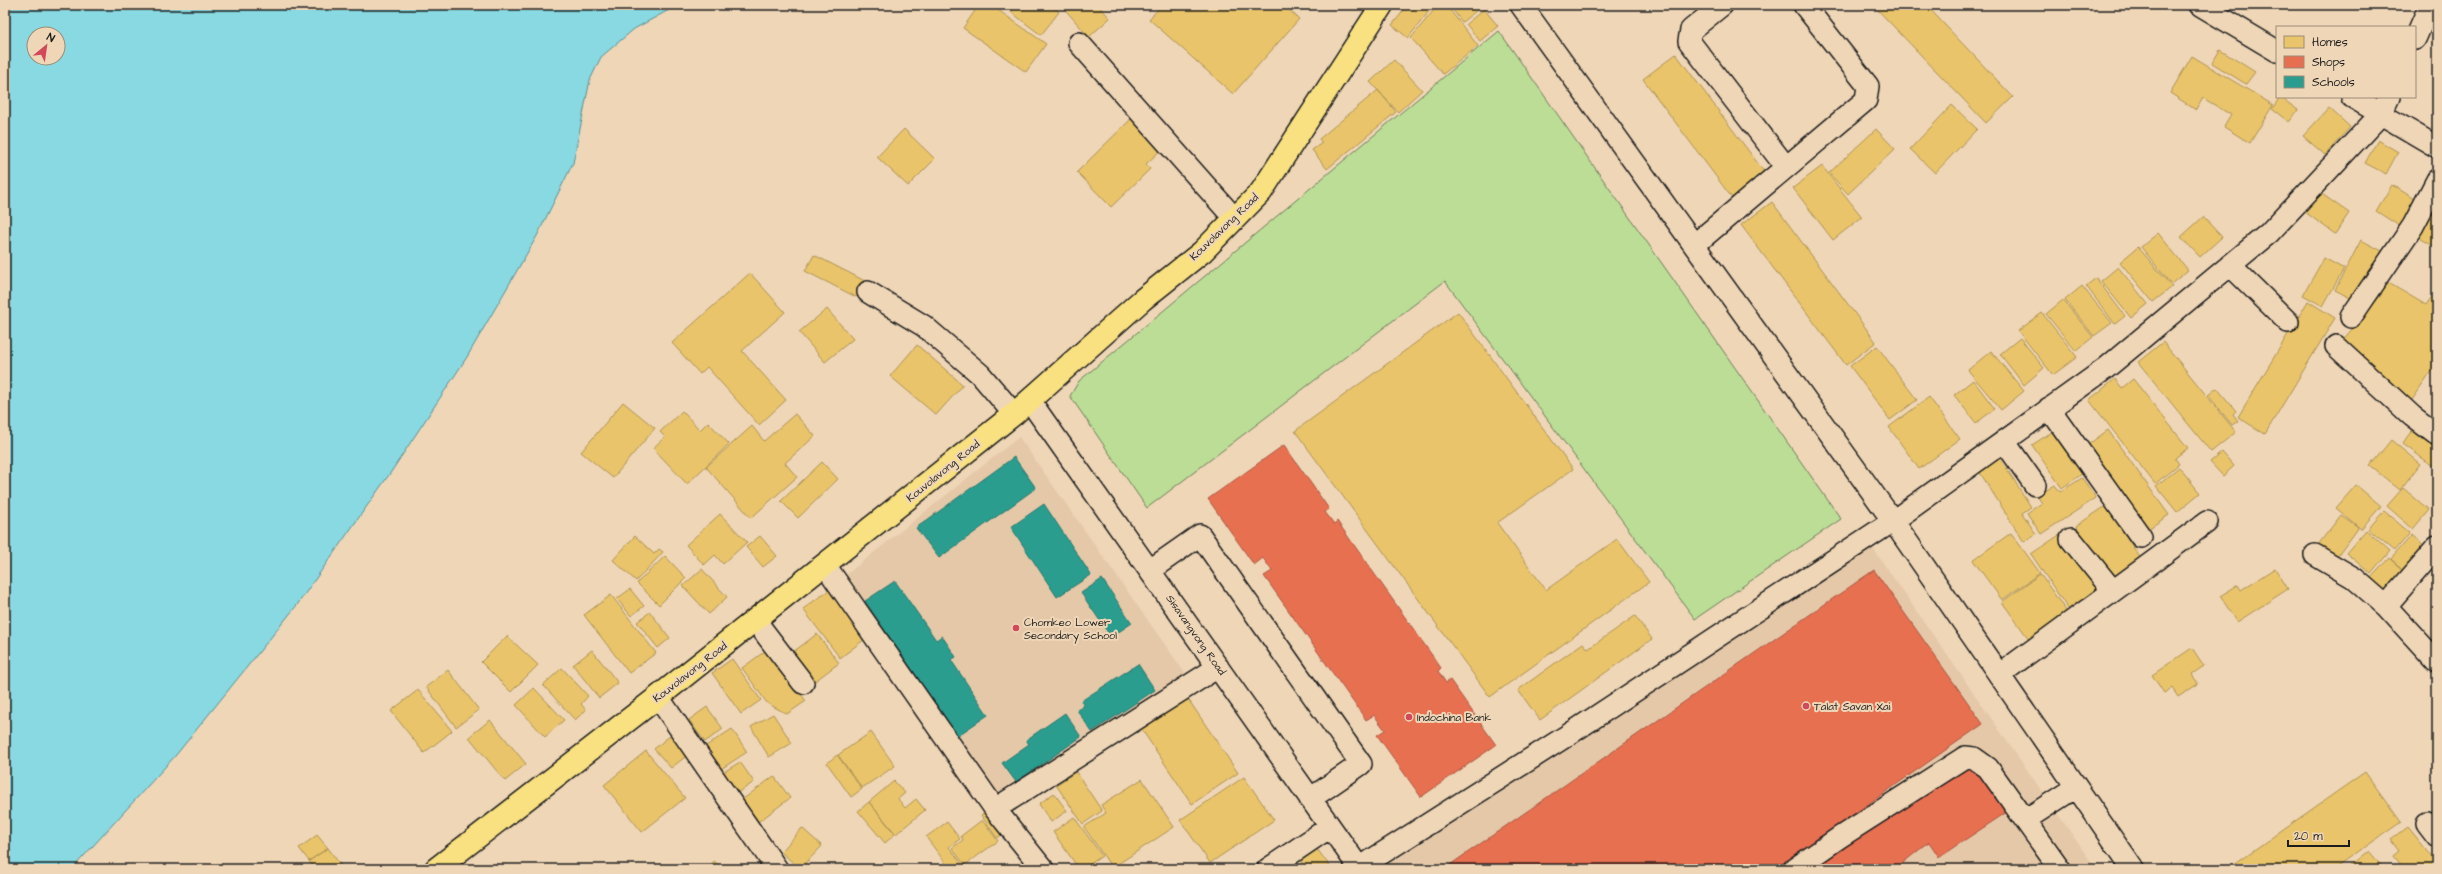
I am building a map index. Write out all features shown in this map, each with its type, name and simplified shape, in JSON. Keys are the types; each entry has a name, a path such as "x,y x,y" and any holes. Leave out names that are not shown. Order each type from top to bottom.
{"main road":[{"name":"Kouvolavong Road","path":"436,869 825,566 1022,408 1142,300 1202,252 1261,192 1382,5"}],"street":[{"path":"1521,5 1893,521 2133,869"},
{"path":"1722,5 1691,30 1688,35 1689,41 1786,168"},
{"path":"1694,245 1866,100 1868,86 1804,5"},
{"path":"2200,5 2276,50"},
{"path":"2416,37 2430,5"},
{"path":"1079,43 1234,218"},
{"path":"2356,98 2385,106 2437,147"},
{"path":"1360,868 1568,735 1893,521 2104,369 2269,233 2385,106"},
{"path":"2351,317 2413,226 2437,180"},
{"path":"2230,265 2288,322"},
{"name":"Sisavangvong Road","path":"868,292 924,326 1022,408 1150,570 1360,868"},
{"path":"2336,346 2412,416 2437,435"},
{"path":"2049,408 2141,537"},
{"path":"2004,441 2034,485"},
{"path":"1999,675 2207,522"},
{"path":"1150,570 1200,535 1361,764 1310,799"},
{"path":"2071,539 2113,591"},
{"path":"2386,606 2437,547"},
{"path":"2315,555 2354,578 2386,606 2437,662"},
{"path":"825,566 995,809 1043,869"},
{"path":"755,620 804,683"},
{"path":"995,809 1218,667"},
{"path":"658,696 777,869"},
{"path":"1794,869 1840,837 1965,757 1974,758 1988,768 2060,869"},
{"path":"2025,820 2076,787"},
{"path":"1268,869 1330,827"}],"shaded area":[{"name":"Chomkeo Lower Secondary School","path":"1019,437 1189,679 997,798 842,578"},
{"name":"Talat Savan Xai","path":"1872,547 2096,869 1389,869 1387,865"}],"green space":[{"path":"1499,31 1841,519 1695,619 1445,281 1147,508 1070,396 1079,381"}],"water":[{"path":"5,5 678,5 634,29 601,57 590,80 573,163 537,236 467,357 391,472 297,605 176,755 72,869 5,869"}],"building: Homes":[{"path":"979,5 991,5 1046,44 1026,72 963,28"},
{"path":"1016,5 1051,5 1059,12 1041,35 1011,12"},
{"path":"1061,5 1098,5 1110,18 1089,37"},
{"path":"1162,5 1284,5 1299,19 1233,94 1149,19"},
{"path":"1408,5 1434,5 1408,38 1392,25"},
{"path":"1438,5 1446,5 1478,46 1443,74 1411,38"},
{"path":"1449,5 1480,5 1481,7 1462,22"},
{"path":"1873,5 1926,5 2013,97 1986,123"},
{"path":"2237,5 2253,5 2248,12"},
{"path":"1484,9 1498,26 1480,41 1466,24"},
{"path":"2220,50 2255,72 2246,84 2212,63"},
{"path":"1676,54 1765,173 1732,198 1643,79"},
{"path":"2192,56 2273,105 2250,143 2224,127 2231,115 2203,98 2196,110 2170,93"},
{"path":"1394,60 1422,90 1398,112 1370,82"},
{"path":"1378,90 1396,112 1327,169 1312,150 1322,143 1319,139"},
{"path":"2279,98 2281,98 2298,110 2289,122 2272,109"},
{"path":"1952,105 1977,129 1935,173 1910,149"},
{"path":"2329,108 2350,127 2325,155 2303,136"},
{"path":"1132,118 1162,149 1146,164 1150,169 1111,207 1077,172"},
{"path":"904,129 935,159 908,186 877,157"},
{"path":"1876,129 1895,149 1848,194 1829,173"},
{"path":"2378,140 2398,152 2386,174 2365,163"},
{"path":"1822,166 1862,217 1833,240 1793,188"},
{"path":"2392,185 2420,202 2404,229 2376,211"},
{"path":"2319,192 2349,213 2335,234 2305,212"},
{"path":"2437,199 2437,248 2416,236"},
{"path":"1772,202 1876,342 1846,365 1741,225"},
{"path":"2203,217 2222,237 2200,257 2181,237"},
{"path":"2158,233 2188,270 2171,284 2141,247"},
{"path":"2361,240 2382,251 2356,301 2335,290"},
{"path":"2138,247 2172,287 2153,302 2120,262"},
{"path":"814,255 865,281 856,297 805,271"},
{"path":"2324,258 2344,269 2323,306 2303,295"},
{"path":"2118,267 2148,304 2131,318 2101,281"},
{"path":"750,273 785,312 742,351 786,400 759,425 707,367 700,374 672,343"},
{"path":"2096,278 2125,316 2115,324 2086,286"},
{"path":"2385,281 2426,305 2437,289 2437,364 2410,403 2341,342 2382,294 2378,292"},
{"path":"2082,286 2112,323 2094,336 2065,300"},
{"path":"2063,300 2093,337 2076,351 2046,314"},
{"path":"2308,301 2335,318 2265,434 2238,417"},
{"path":"827,309 853,339 825,362 799,332"},
{"path":"1458,312 1573,469 1497,523 1546,590 1617,539 1649,582 1490,697 1295,431"},
{"path":"2042,313 2077,357 2053,375 2018,331"},
{"path":"2020,338 2044,368 2024,385 2000,354"},
{"path":"2163,342 2236,432 2211,452 2138,362"},
{"path":"917,345 963,385 936,415 890,376"},
{"path":"1877,346 1917,400 1890,420 1850,366"},
{"path":"1991,351 2024,391 2001,410 1968,370"},
{"path":"2115,379 2122,388 2133,379 2188,448 2175,458 2179,464 2155,484 2089,400"},
{"path":"1973,380 1995,409 1976,423 1954,395"},
{"path":"2217,388 2236,411 2233,414 2238,421 2232,425 2208,395"},
{"path":"1929,397 1960,439 1919,469 1889,427"},
{"path":"623,402 655,428 613,478 581,452"},
{"path":"682,411 700,430 708,422 729,444 687,484 653,448 665,437 660,432"},
{"path":"795,414 815,436 785,463 797,477 751,518 706,467 752,426 764,441"},
{"path":"2417,425 2437,439 2437,460 2433,466 2403,444"},
{"path":"2108,430 2169,515 2145,531 2085,447"},
{"path":"2052,432 2082,474 2062,488 2032,445"},
{"path":"2391,440 2420,464 2400,490 2370,466"},
{"path":"2222,452 2234,466 2223,476 2210,462"},
{"path":"2000,458 2031,507 2022,513 2036,534 2024,542 1979,471"},
{"path":"822,462 838,479 798,518 781,501"},
{"path":"2179,467 2200,493 2177,512 2156,486"},
{"path":"2082,478 2096,498 2041,534 2027,513 2042,503 2037,496 2055,485 2060,492"},
{"path":"2356,485 2381,506 2361,529 2336,508"},
{"path":"2403,488 2429,510 2413,529 2387,506"},
{"path":"2106,506 2143,562 2113,582 2076,526"},
{"path":"2384,511 2410,533 2395,551 2368,529"},
{"path":"720,514 747,542 723,564 715,555 704,565 686,545"},
{"path":"2341,515 2358,527 2332,563 2314,550"},
{"path":"2366,530 2390,551 2371,574 2346,553"},
{"path":"2011,533 2040,573 2002,600 1973,560"},
{"path":"2061,534 2098,589 2068,609 2031,554"},
{"path":"2412,535 2429,551 2408,574 2391,559"},
{"path":"635,536 654,554 659,549 663,552 636,581 613,560"},
{"path":"760,536 777,556 763,567 746,547"},
{"path":"665,556 686,578 659,605 637,583"},
{"path":"2389,558 2406,573 2385,596 2368,581"},
{"path":"2275,568 2288,589 2237,622 2220,596 2238,585 2241,590"},
{"path":"702,569 727,597 709,614 683,586"},
{"path":"2040,574 2069,615 2031,642 2002,602"},
{"path":"630,589 644,606 631,616 617,599"},
{"path":"829,590 865,639 840,658 803,609"},
{"path":"611,595 656,653 629,673 584,615"},
{"path":"650,612 670,638 658,648 637,622"},
{"path":"1635,616 1652,639 1540,720 1518,690 1583,643 1588,649"},
{"path":"817,634 839,663 811,684 789,655"},
{"path":"507,636 538,665 511,692 481,662"},
{"path":"2192,648 2204,666 2192,674 2198,684 2178,697 2172,688 2164,693 2152,675"},
{"path":"768,649 806,701 787,714 767,703 742,668"},
{"path":"592,650 618,683 599,698 573,665"},
{"path":"732,659 761,700 741,714 712,673"},
{"path":"562,668 588,696 581,704 586,710 575,720 543,685"},
{"path":"448,670 479,710 456,727 426,687"},
{"path":"534,688 564,720 545,737 516,705"},
{"path":"418,690 452,731 424,753 391,711"},
{"path":"1186,696 1238,773 1192,804 1140,727"},
{"path":"707,707 723,729 705,742 689,720"},
{"path":"773,714 792,743 769,757 751,727"},
{"path":"490,720 526,764 505,781 469,737"},
{"path":"732,729 747,752 721,769 706,746"},
{"path":"871,732 895,766 862,788 838,755"},
{"path":"672,734 689,754 671,768 654,749"},
{"path":"646,751 685,798 642,832 604,785"},
{"path":"837,755 862,789 851,797 827,763"},
{"path":"740,762 754,782 736,794 722,773"},
{"path":"1076,772 1102,811 1083,824 1056,785"},
{"path":"2365,772 2401,822 2334,869 2227,869"},
{"path":"774,776 790,798 754,825 738,803"},
{"path":"1244,777 1274,820 1210,863 1180,820"},
{"path":"1142,779 1174,827 1112,868 1084,827 1106,813 1101,805"},
{"path":"894,781 905,793 898,799 905,808 916,799 925,810 896,834 869,802"},
{"path":"1054,793 1067,811 1051,822 1039,804"},
{"path":"869,802 895,834 885,843 858,811"},
{"path":"989,810 1005,832 997,838 981,815"},
{"path":"1074,817 1102,856 1083,869 1079,869 1053,832"},
{"path":"982,820 998,841 965,865 952,848 963,840 961,836"},
{"path":"947,822 960,839 949,847 963,865 958,869 950,869 926,837"},
{"path":"2407,827 2437,864 2430,869 2404,869 2394,856 2400,851 2391,839"},
{"path":"802,828 822,846 800,869 781,852"},
{"path":"317,835 328,848 309,861 299,848"},
{"path":"1314,845 1332,869 1307,869 1298,857"},
{"path":"328,848 339,863 331,869 315,869 309,861"},
{"path":"2369,851 2384,869 2347,869"},
{"path":"714,861 723,869 708,869"},
{"path":"339,863 344,869 331,869"}],"building: Shops":[{"path":"1284,445 1329,509 1325,512 1334,524 1337,521 1441,668 1438,671 1446,683 1450,680 1496,745 1421,797 1377,735 1385,730 1374,715 1366,720 1264,576 1272,571 1263,558 1254,565 1208,499"},
{"name":"Talat Savan Xai","path":"1874,570 1983,724 1775,869 1444,869"},
{"path":"1972,761 2007,812 1939,857 1929,842 1895,869 1813,869"}],"building: Schools":[{"path":"1014,457 1036,488 939,558 916,528"},
{"path":"1044,504 1091,575 1057,597 1011,527"},
{"path":"1102,579 1132,623 1111,637 1081,593"},
{"path":"895,581 936,640 942,636 956,657 951,660 988,715 957,736 865,601"},
{"path":"1138,664 1155,690 1092,732 1077,710 1084,706 1081,701"},
{"path":"1065,713 1081,737 1016,782 1002,763 1029,744 1026,740"}],"place":[{"name":"Chomkeo Lower Secondary School","path":"1016,628"},
{"name":"Talat Savan Xai","path":"1806,706"},
{"name":"Indochina Bank","path":"1409,717"}]}
